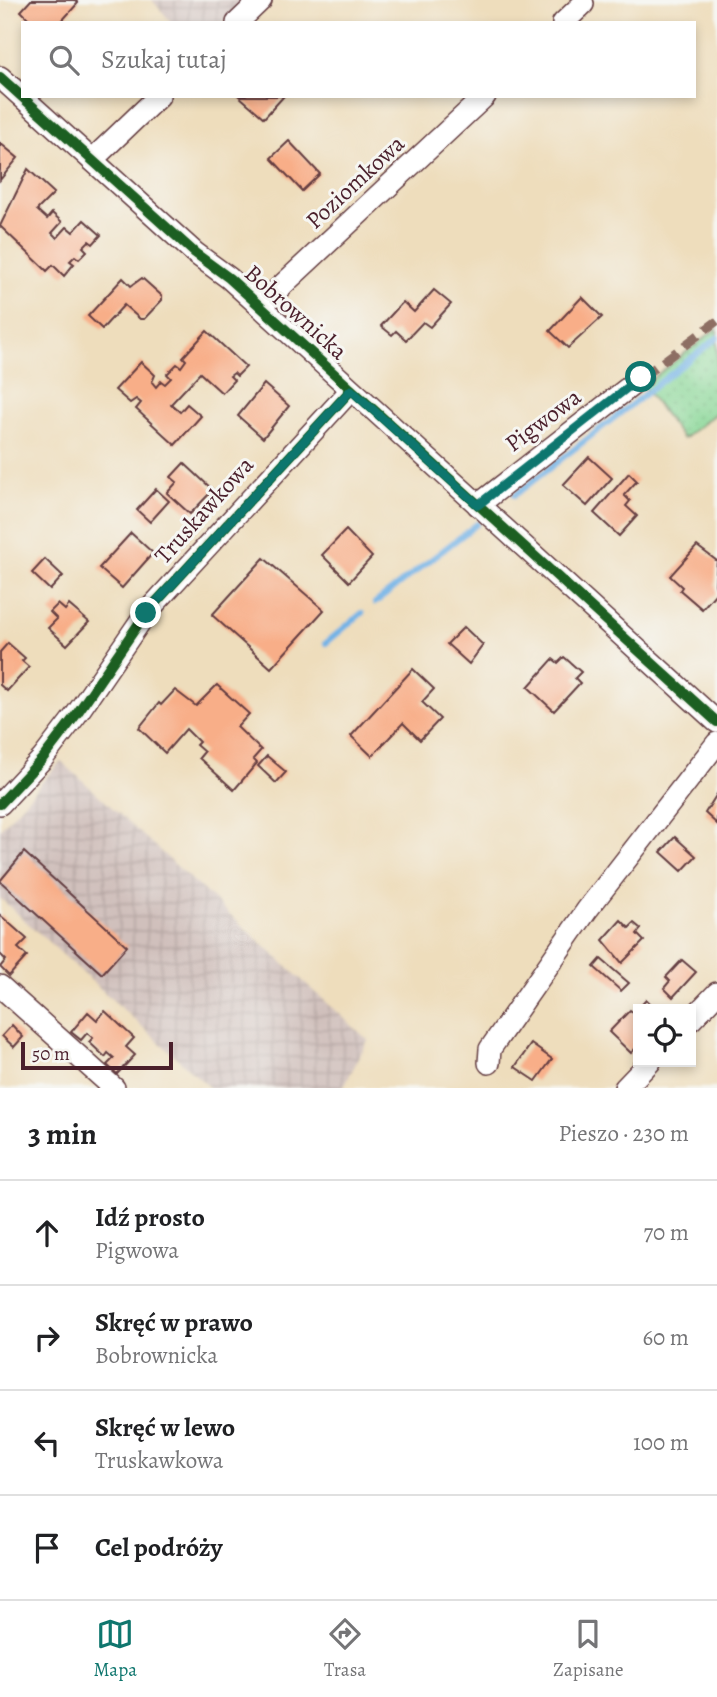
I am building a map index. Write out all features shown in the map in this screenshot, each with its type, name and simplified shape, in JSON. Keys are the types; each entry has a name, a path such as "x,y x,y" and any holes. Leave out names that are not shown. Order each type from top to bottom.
{"street":[{"path":"239,21 261,0"},
{"path":"566,21 583,4"},
{"name":"Bobrownicka","path":"0,77 21,96"},
{"name":"Bobrownicka","path":"23,98 187,246 260,306 717,722"},
{"path":"92,160 157,98"},
{"name":"Poziomkowa","path":"260,306 483,98"},
{"name":"Pigwowa","path":"478,505 641,377"},
{"name":"Truskawkowa","path":"1,801 76,715 146,613 351,390"},
{"path":"489,1063 490,1049 587,910 717,743"},
{"path":"0,986 114,1088"},
{"path":"696,1015 717,993"},
{"path":"625,1088 645,1067"}],"shaded area":[{"path":"152,0 247,0 225,21 170,21"},
{"path":"61,761 368,1040 343,1088 210,1088 0,898 0,829"}],"green space":[{"path":"717,328 717,412 683,439 643,386"}],"building":[{"path":"31,0 75,0 78,3 62,21 31,21 21,11"},
{"path":"241,98 282,98 264,118"},
{"path":"289,141 320,174 302,191 271,158"},
{"path":"0,143 18,158 0,180"},
{"path":"28,169 54,193 37,210 47,219 52,213 62,222 52,233 57,238 67,227 73,232 84,220 101,235 93,244 89,241 83,247 87,251 79,259 75,256 70,261 74,264 64,276 53,265 47,271 0,226"},
{"path":"123,278 131,286 142,278 162,296 162,300 144,319 140,319 124,305 102,329 88,316"},
{"path":"434,290 451,304 430,327 423,322 406,340 396,331 392,335 381,326 403,302 414,312"},
{"path":"582,297 602,317 568,348 550,331"},
{"path":"207,331 246,367 237,376 234,373 230,376 234,380 222,393 200,373 171,404 180,412 187,404 201,416 175,445 136,409 141,403 136,399 130,403 115,390 141,362 155,375 152,382 156,387 161,381 165,384 171,378 167,374 177,364 181,367 186,360 183,357"},
{"path":"264,384 289,406 263,438 238,416"},
{"path":"589,457 612,478 587,506 563,485"},
{"path":"184,463 213,490 190,514 167,493 177,482 171,477"},
{"path":"629,473 637,481 624,495 630,501 626,506 637,516 619,536 594,513"},
{"path":"156,489 169,501 150,522 137,510"},
{"path":"346,530 372,557 349,582 322,555"},
{"path":"131,533 153,553 122,588 99,568"},
{"path":"697,546 717,561 717,592 702,609 680,590 682,587 670,576"},
{"path":"264,558 324,610 271,668 212,615"},
{"path":"45,559 63,576 50,590 32,573"},
{"path":"58,604 65,610 69,605 89,622 67,645 48,628 57,619 50,612"},
{"path":"464,627 483,645 469,664 447,644"},
{"path":"8,643 25,658 22,661 29,667 7,691 0,685 0,652"},
{"path":"564,657 581,672 575,678 580,683 554,711 528,687 553,659 558,663"},
{"path":"413,669 434,689 422,702 440,719 420,740 403,723 372,756 351,736"},
{"path":"217,685 249,714 237,727 261,750 253,759 257,763 234,790 199,758 204,752 196,745 199,742 186,729 165,753 139,728 159,703 161,705 175,690 196,706"},
{"path":"267,756 286,772 276,783 258,766"},
{"path":"717,794 717,824 705,813"},
{"path":"675,837 696,856 682,871 661,852"},
{"path":"24,852 127,946 102,974 0,881"},
{"path":"0,915 27,939 18,948 27,956 9,976 0,967 6,960 0,954"},
{"path":"621,920 629,928 634,923 641,929 637,934 644,941 622,963 603,940"},
{"path":"601,959 629,983 621,991 594,967"},
{"path":"682,960 696,972 673,997 664,988 670,981 666,977"},
{"path":"630,1010 633,1012 631,1053 609,1032"},
{"path":"105,1011 134,1038 126,1047 135,1055 117,1074 107,1065 114,1058 108,1053 105,1057 89,1042 93,1038 87,1033 81,1040 71,1032 88,1012 97,1020"},
{"path":"12,1025 23,1037 14,1047 2,1036"},
{"path":"531,1044 552,1059 536,1081 515,1067"}],"waterway":[{"path":"515,495 717,338"},
{"path":"375,603 477,524"},
{"path":"326,643 362,613"}],"marked path":[{"path":"641,378 717,321"}],"cycle path":[{"path":"0,77 21,96"},
{"path":"23,98 195,253 229,278 717,722"},
{"path":"0,804 43,758 76,715 146,613 351,390"}],"route":[{"path":"146,613 230,518 351,390 478,505 641,377"}]}
